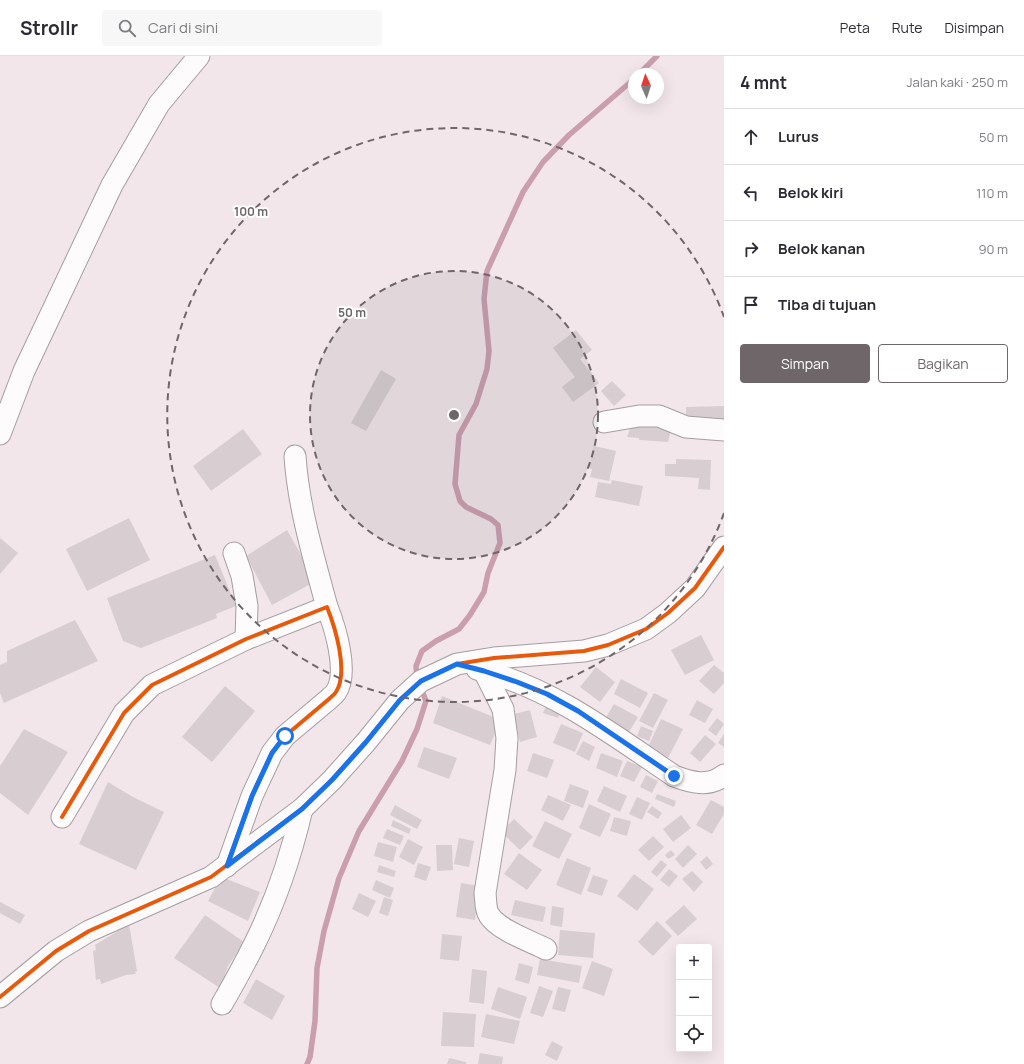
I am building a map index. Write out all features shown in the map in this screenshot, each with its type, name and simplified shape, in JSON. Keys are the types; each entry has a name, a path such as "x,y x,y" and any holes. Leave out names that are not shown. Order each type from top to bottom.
{"street":[{"path":"0,434 24,371 112,185 159,104 199,56"},
{"path":"604,422 639,416 659,416 686,427 724,430"},
{"path":"227,866 252,796 272,753 285,736 336,693 339,686 341,665 339,643 326,607 301,500 295,456"},
{"path":"0,998 56,951 89,931 211,877 227,866 302,809 332,780 366,742 400,700 421,681 457,664 494,658 584,650 608,644 646,630 668,613 695,588 724,547"},
{"path":"234,553 242,576 245,591 247,606 246,639"},
{"path":"62,816 124,713 152,685 246,639 326,607"},
{"path":"457,664 484,671 547,694 578,711 674,776 691,782 707,783 724,775"},
{"path":"484,671 503,710 507,738 505,770 498,822 485,893 486,906 488,914 495,922 546,949"},
{"path":"222,1004 255,944 277,893 291,854 302,809"}],"building":[{"path":"576,330 592,350 580,359 599,383 573,402 562,387 575,377 553,348"},
{"path":"381,370 396,379 366,431 351,423"},
{"path":"612,381 626,395 614,406 601,391"},
{"path":"724,406 724,421 686,418 686,407"},
{"path":"631,426 672,426 668,442 639,440 639,438 627,437"},
{"path":"243,429 262,454 211,491 193,466"},
{"path":"594,446 616,451 609,481 590,477 592,469 589,468"},
{"path":"676,459 711,460 710,490 698,489 699,478 665,476 665,464 676,464"},
{"path":"612,480 643,486 639,506 595,497 598,482 611,484"},
{"path":"129,518 150,560 87,591 66,549"},
{"path":"287,530 316,581 272,605 246,556"},
{"path":"0,538 18,553 0,574"},
{"path":"215,555 236,606 216,614 217,618 141,648 123,641 107,598"},
{"path":"75,620 98,661 4,703 0,693 0,665 7,662 7,651"},
{"path":"701,635 714,660 685,675 671,650"},
{"path":"714,665 724,673 724,683 714,694 699,681"},
{"path":"596,667 615,682 600,702 580,687"},
{"path":"621,679 648,693 640,708 614,694"},
{"path":"225,686 255,711 212,762 182,737"},
{"path":"654,693 668,700 653,728 639,721"},
{"path":"442,696 501,720 490,745 433,723"},
{"path":"548,700 563,706 558,718 543,713"},
{"path":"697,700 713,709 705,723 689,715"},
{"path":"614,704 638,717 629,732 605,719"},
{"path":"530,710 537,737 520,742 514,714"},
{"path":"717,718 724,724 716,736 708,730"},
{"path":"661,719 683,729 668,758 647,749"},
{"path":"561,724 583,733 575,752 553,743"},
{"path":"641,726 653,731 649,741 637,736"},
{"path":"24,729 68,752 28,815 0,793 0,766"},
{"path":"724,734 724,747 718,743"},
{"path":"705,735 716,744 700,762 690,753"},
{"path":"583,741 595,747 589,761 576,754"},
{"path":"424,747 457,758 449,779 417,767"},
{"path":"533,753 554,760 547,778 527,771"},
{"path":"601,753 623,761 617,777 596,768"},
{"path":"627,761 642,767 634,782 620,776"},
{"path":"646,775 658,781 652,793 640,787"},
{"path":"108,782 133,797 164,812 136,870 79,844"},
{"path":"570,784 589,791 583,808 564,801"},
{"path":"604,786 627,796 620,812 597,801"},
{"path":"657,794 676,801 674,807 655,799"},
{"path":"548,795 571,805 563,821 541,810"},
{"path":"637,797 650,803 642,820 629,814"},
{"path":"711,800 724,807 724,814 712,834 696,825"},
{"path":"589,804 611,814 600,837 579,828"},
{"path":"395,805 422,820 417,829 390,815"},
{"path":"652,806 662,813 658,819 647,812"},
{"path":"681,815 691,828 673,842 663,829"},
{"path":"614,817 631,821 627,836 610,831"},
{"path":"514,819 533,837 520,850 501,832"},
{"path":"393,820 411,829 409,834 391,826"},
{"path":"545,821 572,834 559,859 532,846"},
{"path":"387,829 404,836 400,845 383,838"},
{"path":"653,836 664,847 649,861 638,850"},
{"path":"459,838 474,841 469,867 454,864"},
{"path":"408,839 423,847 414,865 399,857"},
{"path":"378,842 397,847 393,862 374,856"},
{"path":"436,845 452,845 453,870 437,871"},
{"path":"688,845 697,854 683,868 675,859"},
{"path":"671,850 675,855 668,859 665,855"},
{"path":"519,853 542,870 527,890 504,874"},
{"path":"707,856 713,864 706,870 700,862"},
{"path":"567,858 591,868 581,895 556,885"},
{"path":"661,860 667,865 657,877 651,872"},
{"path":"418,863 431,867 426,881 414,877"},
{"path":"379,865 396,871 394,877 377,872"},
{"path":"669,869 678,876 669,887 660,880"},
{"path":"692,871 703,882 694,892 682,879"},
{"path":"634,874 654,889 637,911 617,896"},
{"path":"593,875 608,880 602,896 587,891"},
{"path":"221,877 260,892 248,921 208,901"},
{"path":"376,880 394,888 390,898 372,890"},
{"path":"461,883 480,886 475,920 456,917"},
{"path":"359,893 376,901 368,917 352,909"},
{"path":"384,897 393,900 388,916 379,913"},
{"path":"515,900 546,907 543,922 511,915"},
{"path":"0,902 25,915 20,924 0,913"},
{"path":"684,905 697,919 678,936 665,922"},
{"path":"552,906 564,908 562,927 550,925"},
{"path":"205,915 244,942 228,966 220,988 174,958"},
{"path":"657,921 672,936 653,956 638,942"},
{"path":"129,924 137,971 135,972 136,974 126,975 101,984 100,979 96,980 93,951 96,950 95,945"},
{"path":"560,930 595,933 593,958 558,955"},
{"path":"442,934 462,936 459,961 440,959"},
{"path":"540,959 582,966 579,983 537,975"},
{"path":"592,961 613,969 604,996 582,988"},
{"path":"519,963 533,967 529,984 515,980"},
{"path":"472,969 487,971 484,1004 469,1002"},
{"path":"256,979 285,996 272,1020 243,1003"},
{"path":"539,986 553,991 543,1017 530,1013"},
{"path":"498,987 527,997 520,1019 491,1009"},
{"path":"558,987 571,990 565,1012 552,1009"},
{"path":"443,1012 476,1014 474,1047 441,1046"},
{"path":"486,1014 520,1021 514,1044 481,1037"},
{"path":"552,1041 563,1047 557,1061 545,1055"},
{"path":"480,1053 503,1057 502,1064 478,1064"},
{"path":"449,1058 466,1062 466,1064 447,1064"}],"waterway":[{"path":"645,68 657,56"},
{"path":"417,678 416,666 422,651 436,641 459,629 470,615 484,592 488,573 500,543 498,525 491,519 466,507 460,501 455,484 459,435 476,404 487,369 489,351 484,299 487,271 523,192 543,162 569,135 628,84"},
{"path":"307,1064 310,1057 315,1021 317,968 324,931 339,878 359,831 402,761 417,729 426,701 421,688"}],"cycle path":[{"path":"0,997 56,951 89,931 211,877 302,809 332,780 366,742 400,700 421,681 457,664 494,658 584,651 608,645 646,629 668,613 695,588 724,547"},
{"path":"62,817 124,713 152,685 246,639 327,607 337,637 341,662 340,683 336,692 285,736 272,753 252,796 227,866"}],"route":[{"path":"285,736 272,753 252,796 227,866 302,809 332,780 366,742 400,700 421,681 457,664 484,671 547,694 578,711 674,776"}]}
